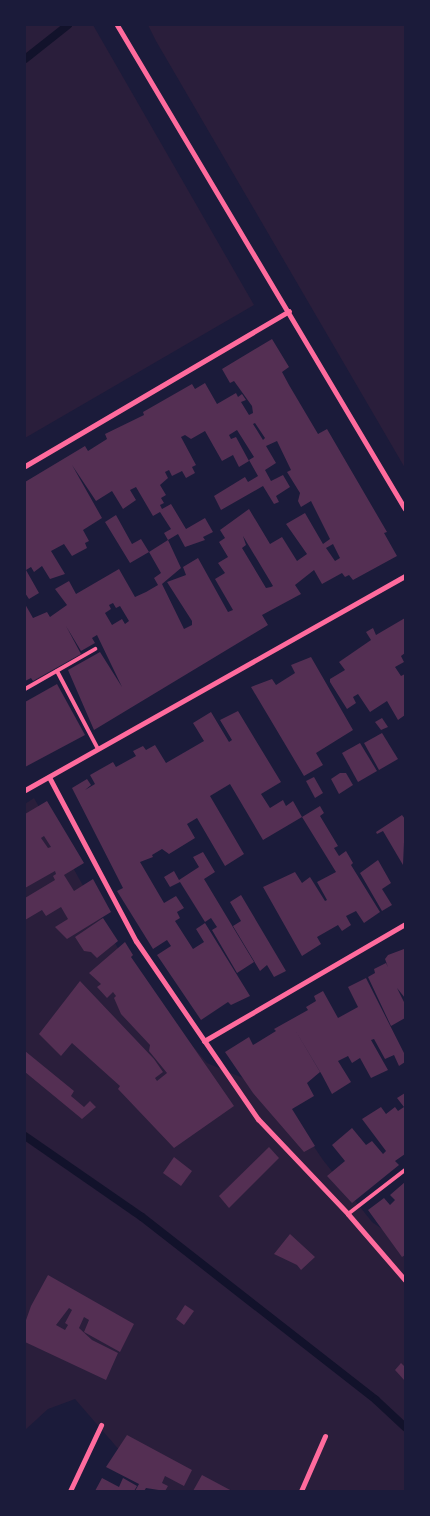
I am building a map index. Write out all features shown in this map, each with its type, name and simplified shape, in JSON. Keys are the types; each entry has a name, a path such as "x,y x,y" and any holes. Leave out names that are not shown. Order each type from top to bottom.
{"street":[{"path":"117,25 289,311 405,509"},
{"path":"25,466 289,311"},
{"path":"25,790 405,576"},
{"path":"49,777 136,941 258,1119 348,1214 405,1280"},
{"path":"204,1041 405,924"},
{"path":"70,1491 101,1425"},
{"path":"301,1491 325,1436"}],"lane":[{"path":"25,689 95,649"},
{"path":"57,670 98,749"},
{"path":"348,1214 405,1170"}],"shaded area":[{"path":"25,25 93,25 254,305 25,438"},
{"path":"148,25 405,25 405,468 156,41"},
{"path":"34,798 133,975 207,1063 243,1078 296,1120 323,1160 372,1222 405,1245 405,1491 166,1491 134,1467 75,1399 48,1409 25,1430 25,804"}],"building":[{"path":"272,339 289,367 282,372 289,385 318,434 327,429 387,532 384,533 397,556 353,580 349,575 345,577 342,573 322,584 314,570 295,585 301,594 262,615 268,625 94,730 68,670 100,652 122,687 97,635 92,638 95,643 81,651 66,626 81,654 33,681 31,678 25,681 25,604 33,618 47,612 50,617 67,605 55,589 69,581 76,594 119,569 135,597 158,585 154,578 161,573 149,552 168,540 164,533 171,529 160,512 153,516 136,487 130,490 136,500 123,509 112,491 96,501 72,465 102,518 83,530 89,541 85,543 87,548 72,556 64,544 51,551 65,574 50,579 42,566 34,572 31,567 26,570 39,593 29,599 25,593 25,482 85,446 88,451 107,439 105,434 144,415 143,412 192,384 195,389 205,383 217,404 236,393 238,397 242,394 246,400 241,402 249,415 253,413 252,406 234,381 230,383 222,369","holes":["255,423 265,438 263,440 253,424","237,430 254,457 249,460 258,476 248,482 245,477 214,496 221,510 263,486 274,504 279,502 276,496 290,487 283,475 271,481 265,470 276,463 266,446 277,441 291,470 287,472 300,493 298,501 301,507 311,501 330,539 323,544 305,513 286,524 307,554 297,561 282,537 270,544 249,509 220,530 225,538 219,542 228,557 218,563 225,573 215,579 233,610 228,612 198,558 183,567 186,575 167,582 192,621 192,625 184,629 162,584 181,568 168,540 178,534 185,547 205,540 203,537 213,532 205,518 186,529 171,504 162,509 160,505 164,503 161,498 166,495 160,485 168,478 165,472 169,470 172,476 182,471 186,478 195,473 192,467 196,465 181,437 185,435 191,439 205,431 222,461 233,455 239,467 249,461 236,437 231,439 229,435","243,536 273,586 266,588 242,548 246,545","333,544 340,558 335,561 326,548","113,603 116,608 120,606 129,621 125,624 122,619 112,625 105,613 111,609 109,605"]},
{"path":"116,515 132,544 141,539 149,552 130,563 105,522"},
{"path":"405,618 405,653 401,656 404,662 395,667 401,676 405,674 405,715 398,720 387,701 370,712 358,694 353,697 356,703 347,709 330,682 330,679 345,670 339,662 371,640 366,632 373,628 376,635"},
{"path":"311,657 353,730 316,753 323,765 304,776 251,687 272,679 276,685 295,673 291,665"},
{"path":"57,684 85,735 25,767 25,702"},
{"path":"238,711 281,782 261,794 270,808 283,800 286,806 293,801 302,817 263,840 230,784 210,796 244,854 225,866 197,818 187,824 195,838 169,854 162,849 152,855 153,857 140,862 164,903 176,896 184,908 177,912 180,918 175,921 193,949 204,942 196,929 205,923 250,996 231,1005 228,1002 201,1020 157,955 171,946 167,940 153,949 117,891 123,888 72,788 87,779 91,785 85,790 95,784 90,775 113,762 116,767 136,756 133,751 143,746 146,750 155,745 166,763 204,741 193,723 211,712 229,742 232,740 220,720"},
{"path":"382,718 388,727 381,730 375,722"},
{"path":"382,733 398,759 379,770 364,743"},
{"path":"360,743 377,771 358,782 342,753"},
{"path":"340,773 346,773 353,785 339,794 331,779"},
{"path":"314,777 323,793 315,798 306,781"},
{"path":"47,801 84,863 64,875 74,891 93,879 111,912 67,939 55,927 68,919 61,907 46,916 42,910 25,920 25,898 55,880 53,876 56,874 55,871 25,888 25,814","holes":["44,836 51,847 48,848 41,838"]},
{"path":"320,806 324,813 320,816 338,846 334,848 339,856 346,851 353,863 351,865 380,912 364,923 356,911 346,916 351,925 342,931 338,925 317,937 321,944 302,956 263,887 295,872 302,883 310,877 325,901 327,900 317,882 336,872 302,817"},
{"path":"402,815 405,819 403,865 383,831 377,834 376,832"},
{"path":"203,852 215,872 204,879 254,962 237,973 212,930 217,927 211,918 205,922 180,882 170,887 164,877 174,871 179,880 199,867 193,857"},
{"path":"378,860 391,883 382,889 392,905 382,911 360,873"},
{"path":"241,895 286,971 274,977 267,965 260,971 233,926 241,921 230,902"},
{"path":"103,918 118,941 97,958 91,952 84,951 75,937"},
{"path":"125,942 133,955 131,957 234,1106 174,1148 118,1089 120,1086 72,1043 61,1056 39,1034 80,981 154,1059 163,1072 155,1078 157,1081 167,1073 149,1051 150,1045 121,1014 113,992 107,998 97,987 101,984 89,973"},
{"path":"405,944 405,998 397,988 405,1004 405,1018 391,1026 368,977 375,973 374,969 386,963 388,967 385,959 388,955 404,949"},
{"path":"366,978 405,1055 405,1062 399,1066 394,1055 385,1059 374,1039 371,1040 388,1070 371,1078 360,1058 352,1063 348,1056 338,1061 351,1082 332,1094 322,1075 294,1028 320,1072 307,1083 314,1096 292,1109 315,1146 304,1152 253,1093 225,1052 249,1037 253,1045 276,1031 274,1029 308,1010 306,1007 316,1001 314,996 323,991 338,1018 358,1007 348,987"},
{"path":"25,1051 74,1091 71,1096 84,1107 90,1101 96,1107 82,1119 25,1072"},
{"path":"405,1093 405,1154 395,1161 399,1165 352,1203 327,1176 345,1161 332,1145 352,1128 366,1145 372,1141 383,1154 386,1151 362,1119 381,1107 386,1114 395,1107 398,1111 404,1107 397,1098"},
{"path":"269,1147 279,1158 229,1208 219,1196"},
{"path":"174,1157 192,1171 181,1186 163,1173"},
{"path":"405,1182 405,1255 402,1257 368,1210 384,1198 390,1205 395,1200 390,1195"},
{"path":"290,1234 315,1257 301,1270 297,1265 274,1254"},
{"path":"48,1275 134,1324 120,1352 84,1332 89,1320 84,1317 79,1328 92,1340 118,1353 106,1380 25,1342 25,1323 31,1306","holes":["69,1308 72,1310 65,1323 68,1325 65,1330 56,1325"]},
{"path":"185,1305 194,1311 184,1325 176,1319"},
{"path":"401,1363 405,1367 405,1381 395,1370"},
{"path":"127,1435 192,1470 184,1486 165,1476 162,1483 168,1486 165,1491 146,1488 144,1491 135,1491 139,1484 106,1467"},
{"path":"202,1475 232,1491 193,1491"},
{"path":"102,1478 119,1487 123,1478 137,1486 134,1491 95,1491"}],"waterway":[{"path":"25,59 68,25"},
{"path":"25,1136 142,1217 376,1400 405,1427"}]}
